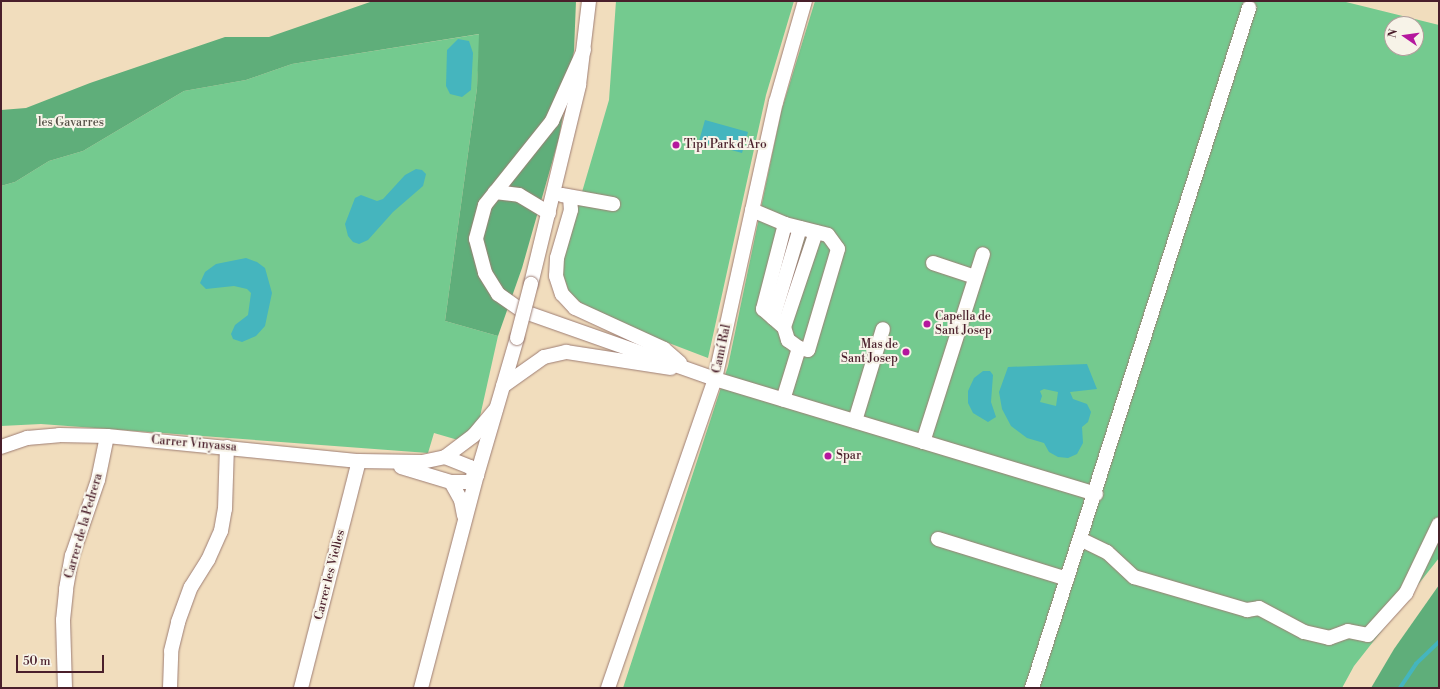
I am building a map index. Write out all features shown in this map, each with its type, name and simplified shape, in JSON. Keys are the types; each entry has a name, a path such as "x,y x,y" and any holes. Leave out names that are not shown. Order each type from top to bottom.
{"street":[{"path":"421,688 464,522 517,338 554,193 584,50 589,1"},
{"name":"Camí Ral","path":"608,688 719,380 752,210 776,102 805,1"},
{"path":"1032,688 1080,538 1096,494 1249,8"},
{"path":"584,50 552,121 485,205 476,239 485,273 498,294 522,311 686,369 783,400 1096,494"},
{"path":"495,192 519,195 549,213"},
{"path":"554,193 612,204"},
{"path":"570,197 571,210 557,258 556,276 562,294 576,308 664,349 686,369"},
{"path":"752,210 785,224 828,235 838,249 808,350 799,348 788,340 784,327 763,309 785,224"},
{"path":"773,318 800,228"},
{"path":"784,327 816,232"},
{"path":"923,442 983,254"},
{"path":"933,263 975,277"},
{"path":"855,421 883,329"},
{"path":"783,400 799,348"},
{"path":"503,386 540,359 566,352 658,368 686,369"},
{"path":"387,463 422,462 445,457 474,435 496,410"},
{"name":"Carrer Vinyassa","path":"1,447 27,438 59,434 107,436 387,463"},
{"name":"Carrer de la Pedrera","path":"65,688 63,620 66,588 72,556 98,480 107,436"},
{"path":"170,688 171,651 178,622 191,587 208,560 221,531 225,509 227,447"},
{"path":"445,457 470,467 477,475"},
{"name":"Carrer les Vielles","path":"301,688 359,461"},
{"path":"387,463 451,482 468,482 477,475"},
{"path":"451,482 461,500 464,522"},
{"path":"1080,538 1107,552 1134,577 1247,610 1259,608 1304,632 1329,638 1348,631 1368,635 1406,593 1439,524"},
{"path":"938,539 1067,579"}],"green space":[{"name":"les Gavarres","path":"373,1 576,1 574,51 559,138 522,268 498,336 445,321 477,88 479,34 292,64 246,80 184,91 83,151 49,161 15,182 1,186 1,110 26,108 90,83 225,37 269,37"},
{"name":"Tipi Park d'Aro","path":"616,1 794,1 766,95 708,358 593,314 569,292 560,267 609,100"},
{"path":"815,1 1342,1 1403,16 1384,16 1384,56 1424,56 1424,21 1439,25 1439,558 1354,666 1342,688 623,688 728,366 781,112"},
{"path":"480,34 477,88 445,321 498,336 479,421 458,440 434,433 428,453 41,424 1,426 1,186 15,182 49,161 83,151 184,91 246,80 292,64"},
{"path":"1439,585 1439,688 1371,688 1394,649"}],"water":[{"path":"458,39 469,41 473,53 471,90 462,97 450,94 446,86 447,50"},
{"path":"705,120 748,132 742,153 699,141"},
{"path":"416,169 422,170 426,174 423,186 393,212 368,240 359,244 353,242 348,236 345,224 355,198 361,195 377,201 383,199 405,175"},
{"path":"246,258 257,262 265,268 272,293 265,326 256,336 242,342 233,339 231,334 235,325 248,315 251,293 247,289 234,286 206,289 200,283 205,272 216,264"},
{"path":"1087,364 1097,389 1070,392 1073,399 1087,404 1091,412 1088,422 1082,427 1083,443 1077,454 1068,458 1058,457 1049,452 1044,443 1027,438 1011,426 1002,409 999,392 1008,367","holes":["1044,389 1058,392 1056,406 1040,402 1042,396 1040,391"]},
{"path":"983,371 990,371 993,375 991,402 996,417 988,422 973,413 968,403 968,391 974,378"}],"waterway":[{"path":"1400,688 1416,664 1439,642"}],"place":[{"name":"Tipi Park d'Aro","path":"676,145"},
{"name":"Capella de Sant Josep","path":"927,324"},
{"name":"Mas de Sant Josep","path":"906,352"},
{"name":"Spar","path":"828,456"}]}
